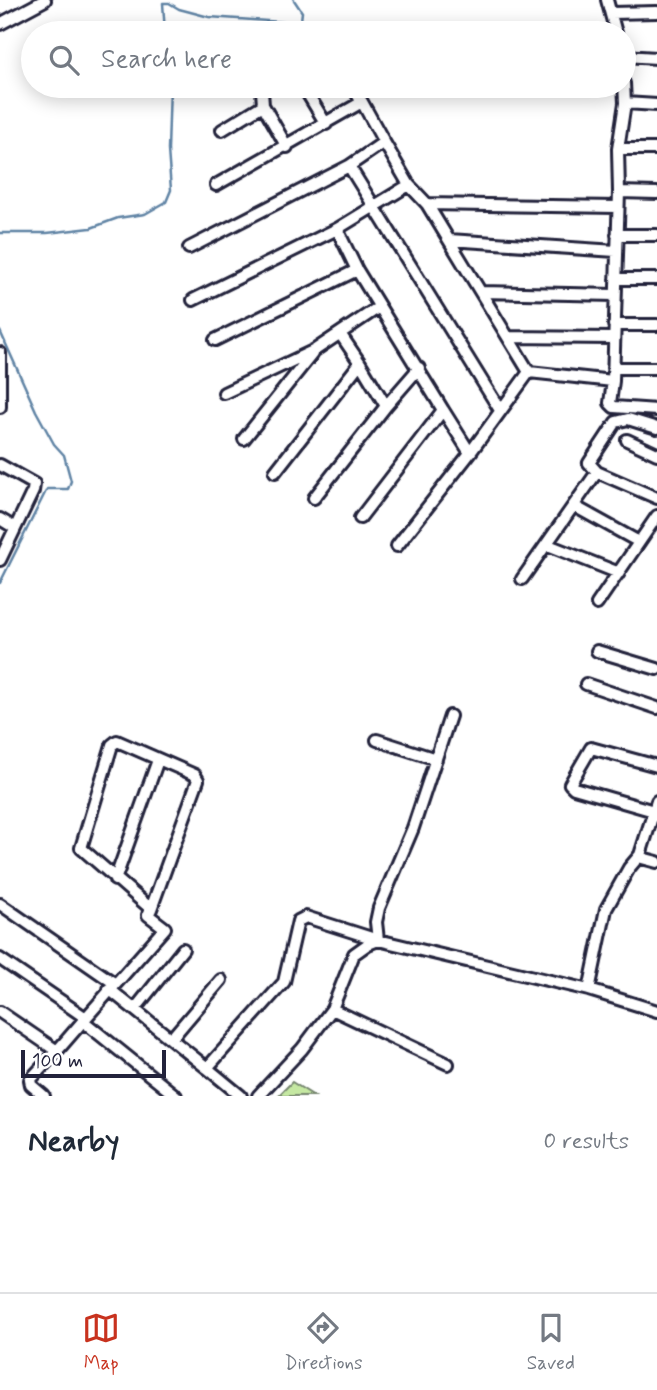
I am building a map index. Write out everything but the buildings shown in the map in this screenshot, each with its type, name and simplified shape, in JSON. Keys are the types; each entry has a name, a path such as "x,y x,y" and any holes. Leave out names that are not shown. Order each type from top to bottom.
{"street":[{"path":"0,24 45,0"},
{"path":"607,0 613,21"},
{"path":"611,13 657,12"},
{"path":"636,57 657,58"},
{"path":"262,98 263,105 287,147"},
{"path":"310,98 326,124"},
{"path":"360,98 410,185 427,204 529,372"},
{"path":"625,98 618,149 619,192 610,403 614,407 657,410"},
{"path":"216,186 362,102"},
{"path":"625,103 657,105"},
{"path":"222,130 263,105"},
{"path":"189,248 349,166 384,142"},
{"path":"618,149 657,149"},
{"path":"349,166 500,410"},
{"path":"193,300 337,229 410,185"},
{"path":"619,192 657,193"},
{"path":"427,204 618,207"},
{"path":"337,229 357,270 470,453"},
{"path":"617,235 657,235"},
{"path":"449,240 616,251"},
{"path":"215,340 357,270"},
{"path":"616,279 657,279"},
{"path":"481,292 615,295"},
{"path":"225,393 315,350 379,307"},
{"path":"614,325 657,325"},
{"path":"341,335 386,407"},
{"path":"508,337 614,338"},
{"path":"244,439 315,350"},
{"path":"0,353 0,407"},
{"path":"275,471 360,363"},
{"path":"314,498 419,368"},
{"path":"613,368 657,369"},
{"path":"397,546 529,372"},
{"path":"529,372 613,381"},
{"path":"360,518 443,410"},
{"path":"657,428 628,419 617,422 590,460 590,467 597,472 657,498"},
{"path":"627,440 657,454"},
{"path":"0,465 34,484 0,560"},
{"path":"522,579 597,472"},
{"path":"574,506 639,542"},
{"path":"597,604 657,516"},
{"path":"0,519 15,528"},
{"path":"548,545 618,573"},
{"path":"597,651 657,669"},
{"path":"586,684 657,708"},
{"path":"378,940 376,922 379,908 406,846 450,716"},
{"path":"377,740 436,759"},
{"path":"44,1096 31,1085 30,1080 164,928 149,916 152,909 198,780 195,775 117,741 112,746 81,845 83,852 152,909"},
{"path":"589,990 606,909 629,868 640,855 656,808 573,788 570,784 591,748 657,766"},
{"path":"115,880 158,760"},
{"path":"640,855 657,862"},
{"path":"0,904 112,986 135,1009 241,1096"},
{"path":"207,1068 284,982 298,921 306,917 378,940 589,990 657,1011"},
{"path":"258,1096 302,1049 332,1009 354,954 378,940"},
{"path":"135,1009 183,949"},
{"path":"0,959 85,1019 176,1096"},
{"path":"171,1039 221,980"},
{"path":"332,1009 448,1064"},
{"path":"0,1012 57,1051"}],"green space":[{"path":"292,1082 314,1096 278,1096"}],"waterway":[{"path":"294,0 302,12 299,21"},
{"path":"164,21 163,3 209,17 267,21"},
{"path":"0,233 47,233 91,228 118,218 145,214 166,202 171,190 168,150 170,98"},
{"path":"0,331 36,411 54,444 64,455 71,481 68,489 47,489 0,583"}]}
